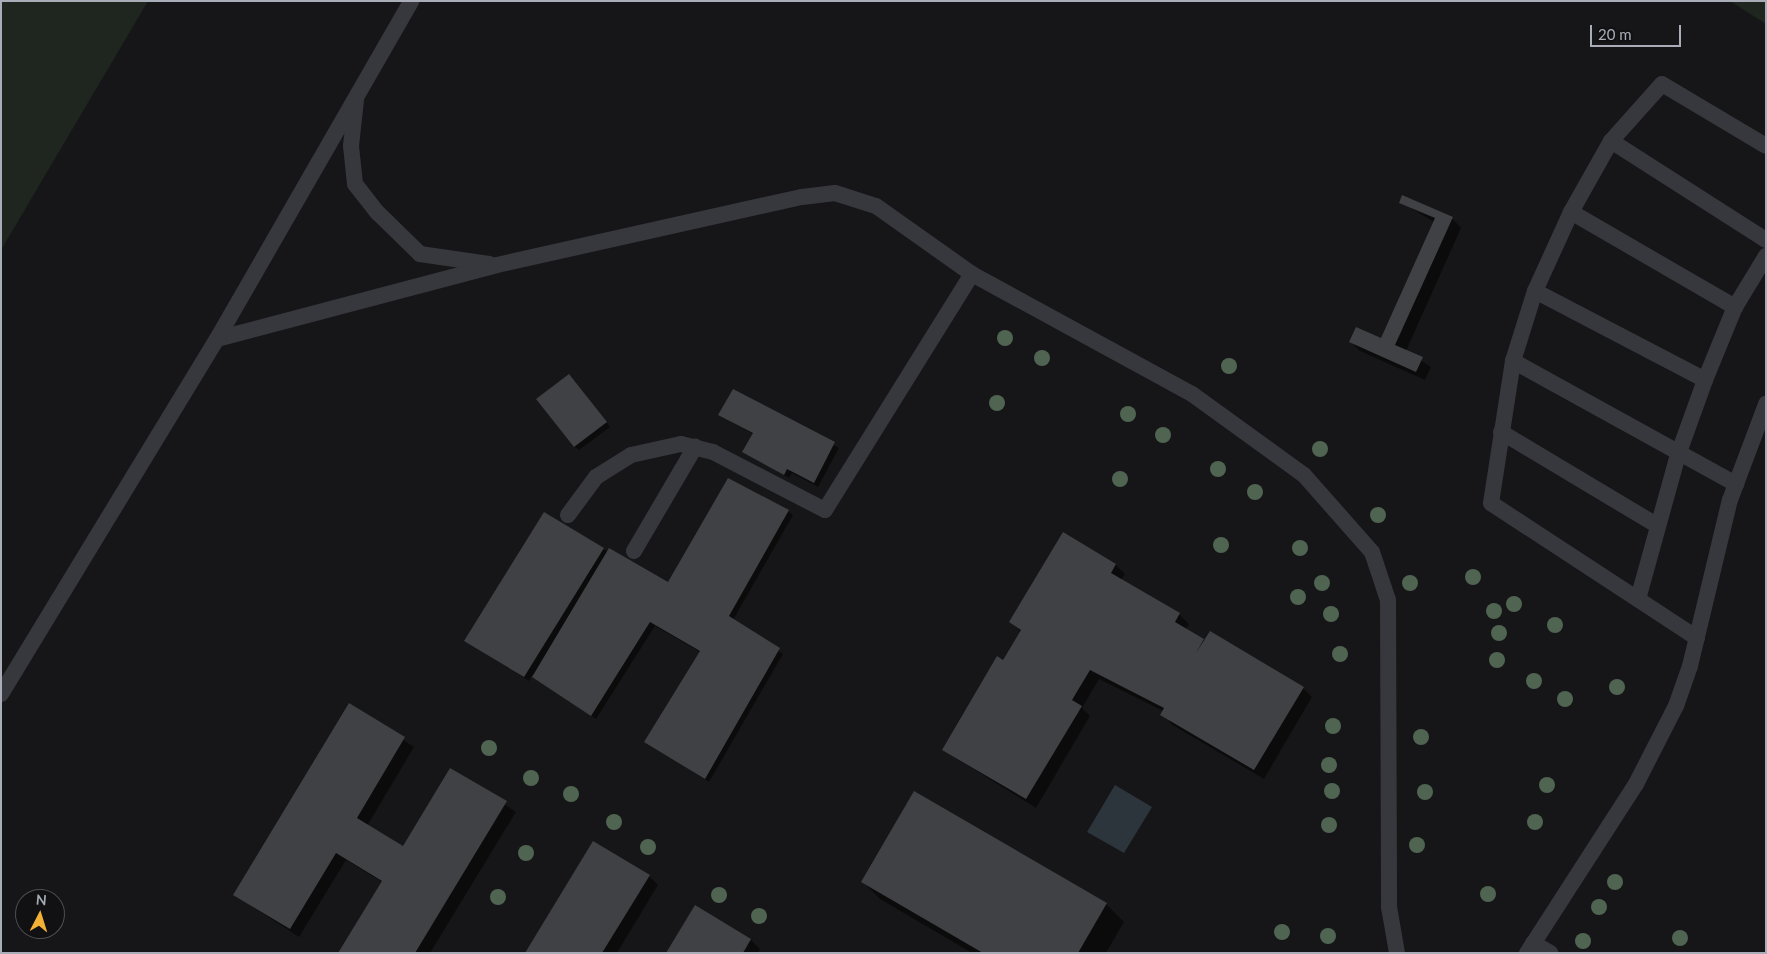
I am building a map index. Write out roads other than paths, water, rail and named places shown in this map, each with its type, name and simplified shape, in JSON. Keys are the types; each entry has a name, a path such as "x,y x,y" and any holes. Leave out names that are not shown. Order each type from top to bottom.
{"lane":[{"path":"1,694 217,339 357,92 411,1"},
{"path":"1697,638 1490,503 1513,360 1535,291 1571,212 1611,141 1662,84 1766,146"},
{"path":"357,92 351,146 356,184 378,214 420,254 497,265"},
{"path":"1611,141 1766,240"},
{"path":"217,339 497,265 835,193 876,206 972,274 1192,394 1304,475 1372,552 1388,600 1389,907 1397,953"},
{"path":"1571,212 1735,307"},
{"path":"1638,599 1678,455 1705,380 1735,307 1766,256"},
{"path":"568,515 596,477 630,456 681,444 714,452 825,510 972,274"},
{"path":"1535,291 1705,380"},
{"path":"1513,360 1678,455 1736,484"},
{"path":"1550,953 1530,948 1658,744 1684,686 1736,484 1766,404"},
{"path":"1501,432 1658,526"},
{"path":"634,551 695,447"}]}
